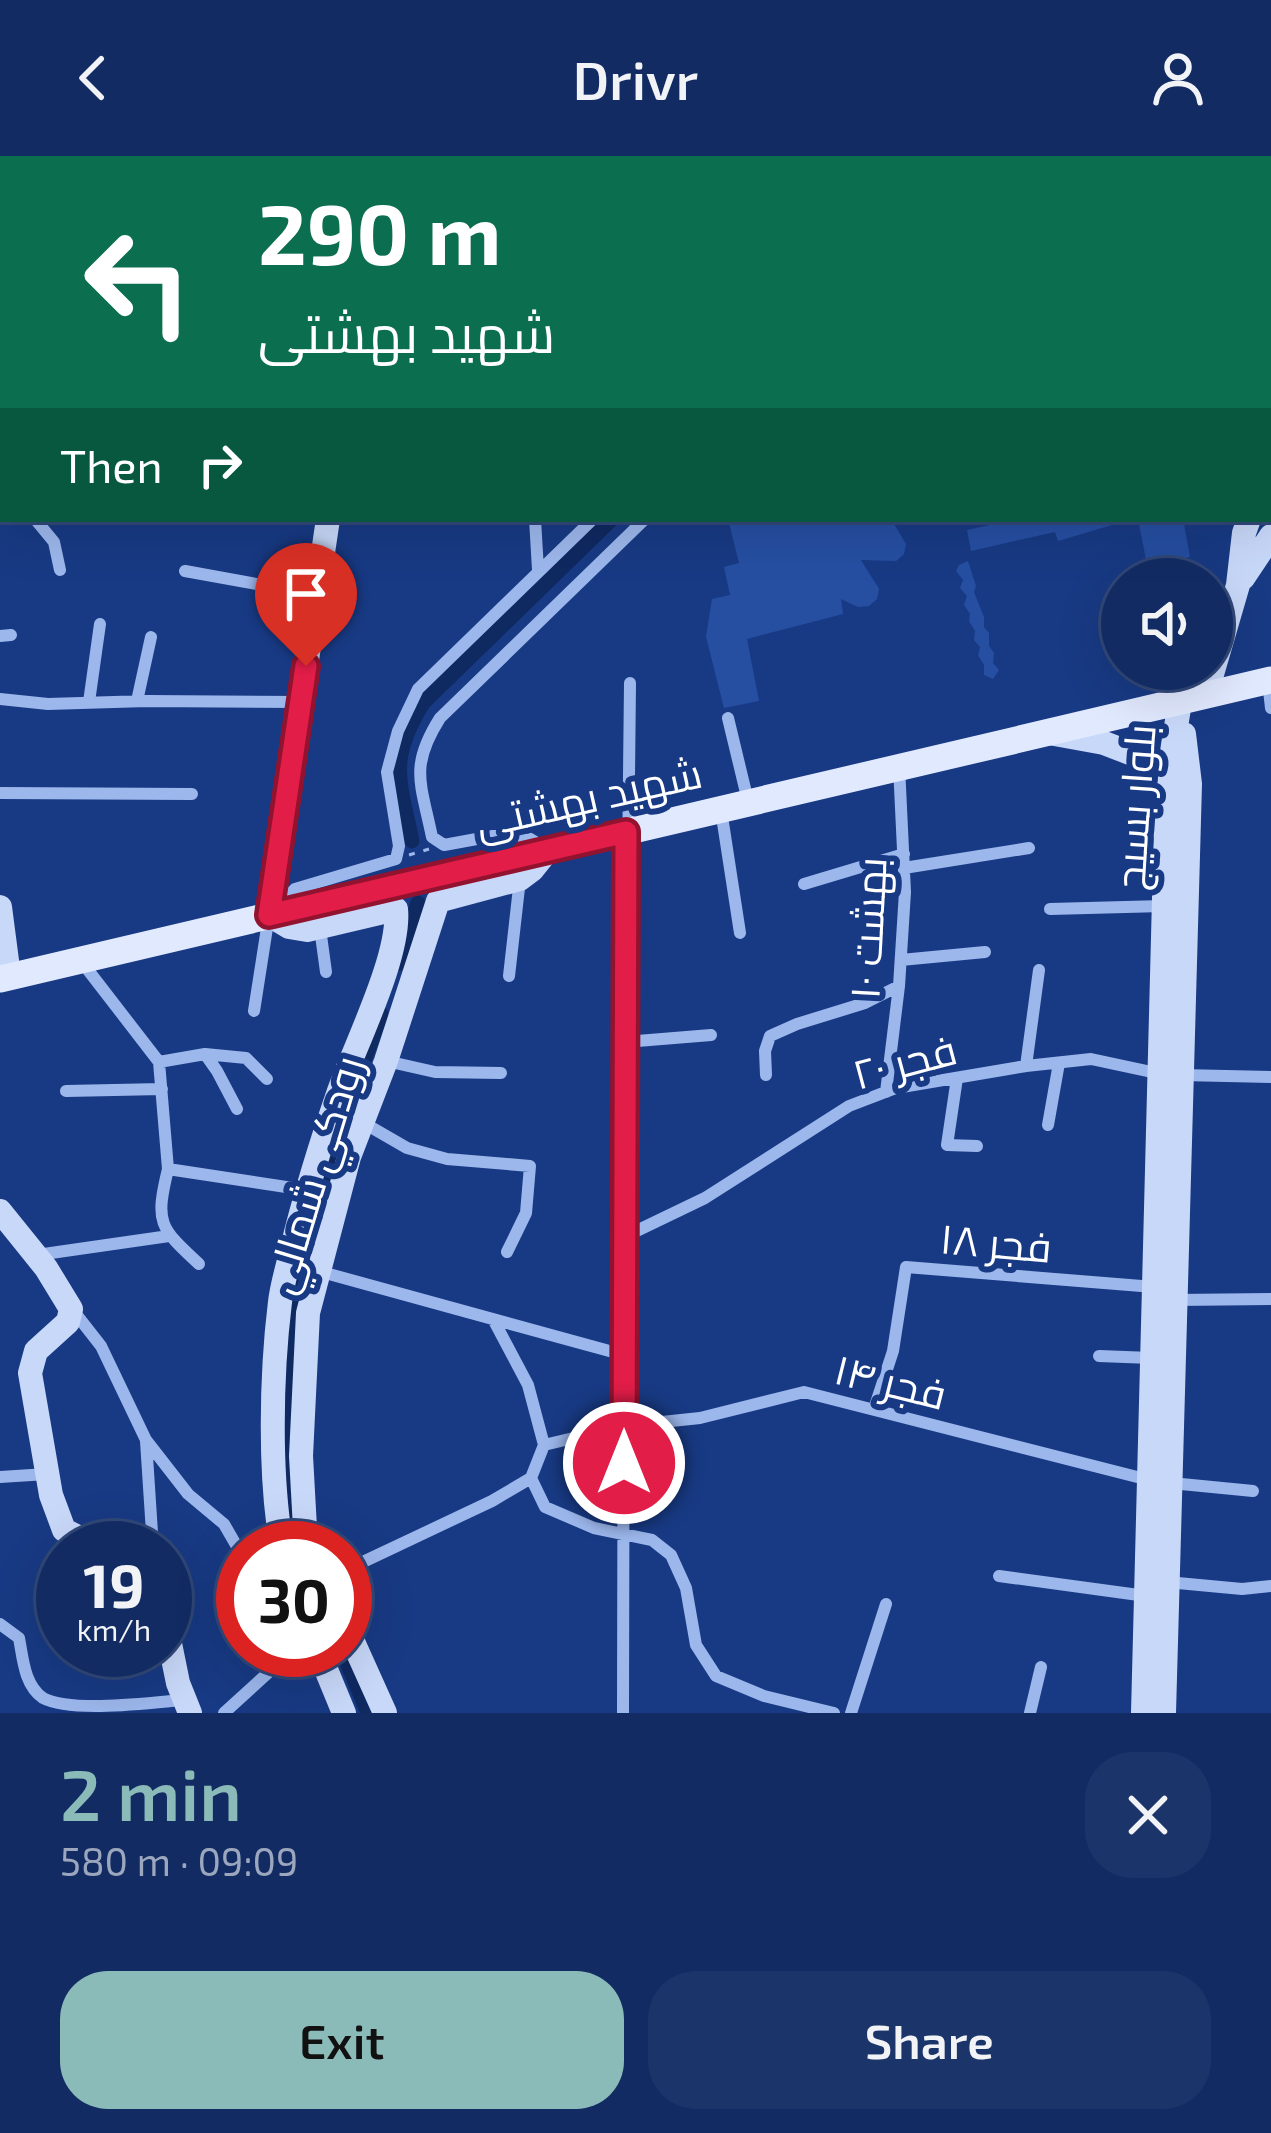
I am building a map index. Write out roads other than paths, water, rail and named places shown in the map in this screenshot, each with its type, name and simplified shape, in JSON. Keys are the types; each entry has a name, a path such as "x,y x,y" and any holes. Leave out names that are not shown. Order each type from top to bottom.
{"main road":[{"name":"شهید بهشتی","path":"5,978 278,912 519,867 548,850 1194,698 1270,690"}],"street":[{"path":"37,522 54,542 60,569"},
{"path":"254,1010 278,912 301,702 328,522"},
{"path":"536,522 538,571"},
{"path":"278,912 295,889 396,859 399,846 388,772 398,731 418,689 590,522"},
{"path":"548,850 525,836 444,845 433,837 418,769 426,740 440,718 642,522"},
{"path":"1238,585 1248,522"},
{"path":"1194,698 1238,585 1271,536"},
{"path":"185,571 316,595"},
{"path":"88,703 100,624"},
{"path":"137,701 151,637"},
{"path":"623,1713 630,683"},
{"name":"بلوار بسیج","path":"1170,1074 1167,782 1194,698"},
{"name":"بلوار بسیج","path":"1164,1713 1157,1589 1170,1074 1194,698"},
{"path":"0,699 48,704 301,702"},
{"path":"728,718 740,933"},
{"path":"1046,733 1104,743 1148,760 1167,782"},
{"name":"بهشت ۱۰","path":"886,1092 901,960 904,861 899,766"},
{"path":"0,794 192,794"},
{"path":"804,884 904,861 1029,848"},
{"path":"509,976 519,867"},
{"name":"رودکي شمالي","path":"305,1521 301,1456 308,1313 349,1157 438,901 488,890 519,867"},
{"path":"1051,909 1165,906"},
{"path":"0,907 5,978"},
{"name":"رودکي شمالي","path":"277,1521 275,1395 280,1299 306,1190 388,963 398,925 397,909 320,928"},
{"path":"278,912 297,929 320,928 326,972"},
{"path":"901,960 985,952"},
{"path":"80,960 159,1062 168,1169 159,1206 169,1236 199,1264"},
{"path":"1026,1066 1039,970"},
{"path":"766,1075 770,1036 865,1004 899,986"},
{"path":"625,1042 711,1035"},
{"path":"159,1062 205,1054 246,1058 267,1079"},
{"path":"205,1054 237,1109"},
{"path":"386,1060 435,1072 501,1073"},
{"name":"فجر ۲۰","path":"624,1237 705,1198 848,1106 886,1092 1026,1066 1090,1060 1170,1074 1271,1077"},
{"path":"1048,1125 1059,1063"},
{"path":"957,1078 947,1145 977,1146"},
{"path":"66,1090 162,1089"},
{"path":"362,1121 407,1148 447,1160 530,1166 526,1213 507,1252"},
{"path":"168,1169 306,1190"},
{"path":"0,1211 101,1346 146,1440 188,1494 220,1521"},
{"path":"36,1256 169,1236"},
{"name":"فجر ۱۸","path":"874,1409 893,1351 906,1267 1164,1294"},
{"path":"318,1271 624,1354"},
{"path":"1164,1294 1271,1299"},
{"name":"بلوار بسیج","path":"1160,1481 1153,1358 1164,1294"},
{"path":"61,1521 51,1496 30,1373 36,1351 68,1322 71,1309"},
{"path":"372,1558 531,1478 544,1444 529,1385 494,1319"},
{"path":"1099,1356 1153,1358"},
{"name":"فجر ۱۴","path":"544,1444 624,1426 700,1418 804,1392 1160,1481 1253,1491"},
{"path":"146,1440 151,1521"},
{"path":"0,1477 47,1474"},
{"path":"531,1478 545,1507 594,1528 652,1540 671,1555 686,1588 696,1645 716,1676 764,1696 834,1713"},
{"path":"999,1576 1157,1589 1271,1586"},
{"name":"بلوار بسیج","path":"1143,1713 1157,1589"},
{"path":"851,1713 886,1604"},
{"path":"0,1624 19,1638 27,1679 43,1698 77,1709 187,1706 177,1677"},
{"path":"1030,1713 1041,1667"},
{"path":"224,1713 263,1677"},
{"path":"329,1677 344,1713"},
{"path":"369,1677 385,1713"}],"waterway":[{"path":"412,841 403,801 401,755 423,703 609,522"},
{"path":"399,963 418,903"},
{"path":"295,1521 287,1459 293,1303 338,1131 381,1014"},
{"path":"353,1677 368,1713"}]}
